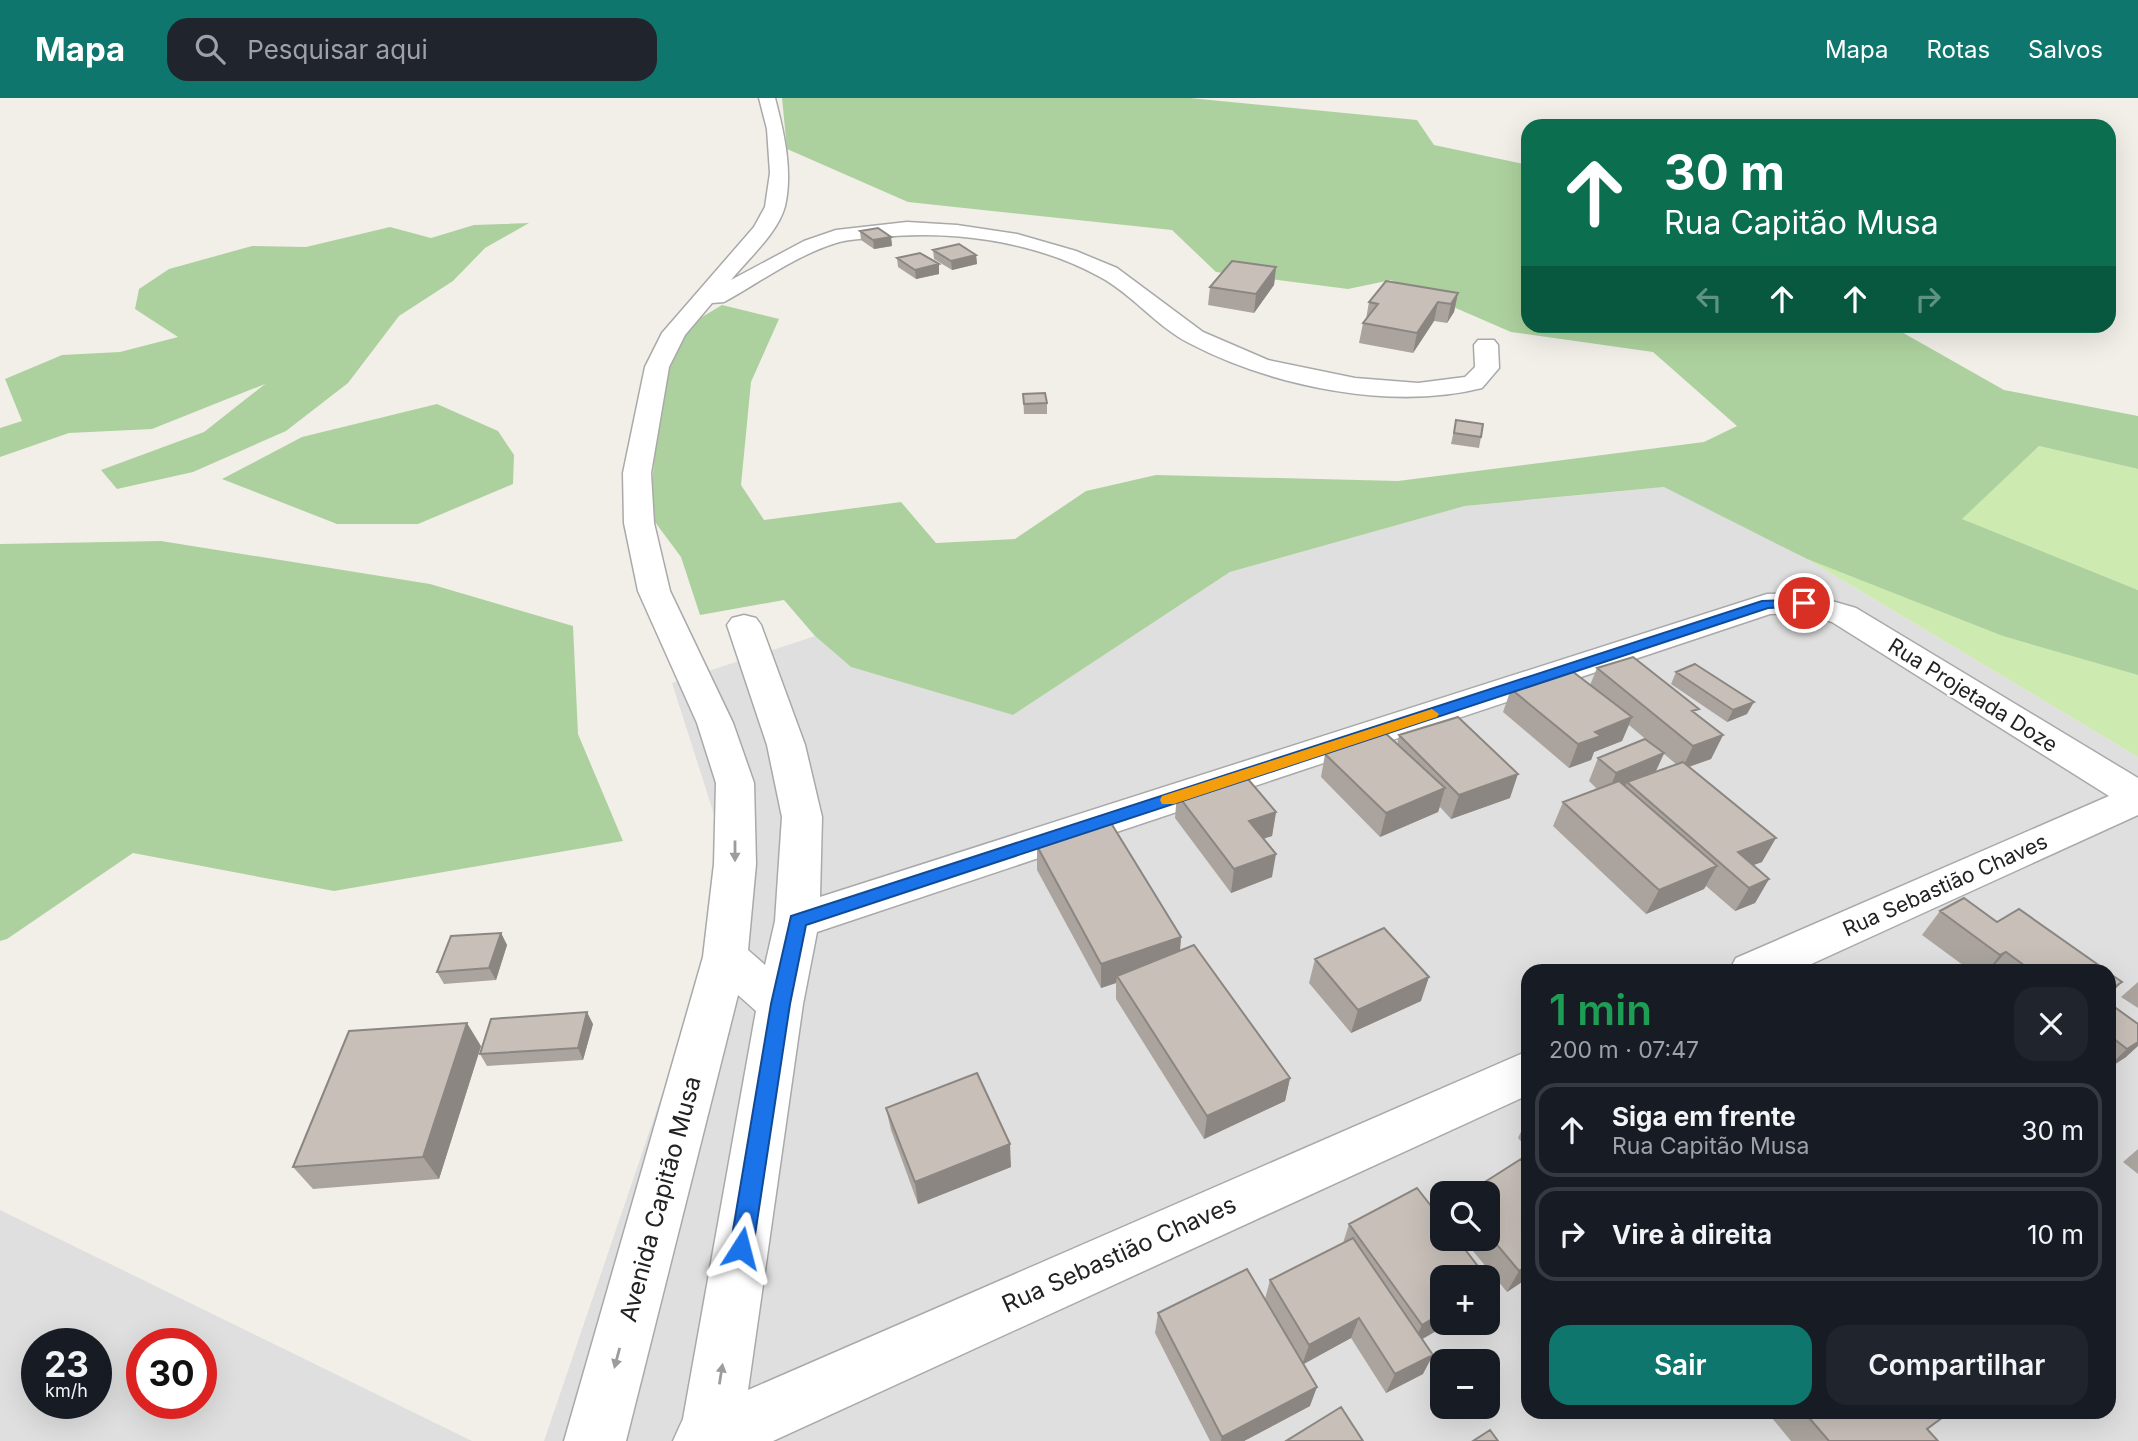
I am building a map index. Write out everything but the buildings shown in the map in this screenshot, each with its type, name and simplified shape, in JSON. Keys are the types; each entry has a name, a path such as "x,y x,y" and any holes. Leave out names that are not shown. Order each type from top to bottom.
{"street":[{"name":"Avenida Capitão Musa","path":"595,1441 725,957 735,864 735,783 715,723 654,591 639,523 638,473 657,368 674,333 762,230 775,207 779,173 775,129 767,98"},
{"path":"695,308 811,245 836,236 907,228 957,231 1017,240 1069,255 1109,274 1195,337 1261,366 1355,386 1418,391 1473,383 1488,368 1486,345"},
{"name":"Rua Projetada Doze","path":"797,921 1767,604 1804,603 1844,615 2138,797"},
{"path":"708,1440 780,1004 797,921 802,817 786,745 744,625"},
{"name":"Rua Sebastião Chaves","path":"1768,964 2138,797"},
{"path":"725,957 780,1004"},
{"name":"Rua Sebastião Chaves","path":"708,1440 1521,1075"}],"shaded area":[{"path":"1665,487 1807,559 2138,757 2138,1441 544,1441 701,980 718,827 672,683 815,636 851,667 1013,715 1230,572 1465,506"},
{"path":"0,1210 472,1441 0,1441"}],"green space":[{"path":"782,98 1190,98 1417,120 1434,145 1521,164 1521,333 1903,333 2004,390 2138,416 2138,469 2039,446 1962,519 2138,590 2138,675 2003,636 1807,559 1664,487 1465,506 1230,572 1013,715 851,667 815,636 784,600 700,615 681,557 649,514 662,380 682,329 722,305 779,319 751,382 741,485 764,520 901,502 936,543 1015,539 1086,491 1156,475 1398,481 1704,442 1737,426 1653,352 1511,332 1391,280 1348,289 1216,272 1172,230 908,202 787,149"},
{"path":"529,223 485,248 453,281 399,316 348,383 286,431 193,472 117,489 101,470 204,432 265,384 152,429 69,433 0,457 0,428 22,421 5,379 62,355 120,352 178,337 135,309 139,289 169,269 252,246 306,247 390,227 431,238 474,225"},
{"path":"437,404 498,431 514,455 513,484 418,524 337,524 222,479 302,437"},
{"path":"2039,446 2138,469 2138,590 1961,519"},
{"path":"161,541 430,584 573,626 578,734 623,841 334,891 133,853 7,939 0,941 0,544"},
{"path":"1807,559 2003,635 2138,675 2138,757"}],"slow traffic":[{"path":"1168,800 1432,714"}],"route":[{"path":"741,1248 780,1004 797,921 1767,604 1804,603"}]}
